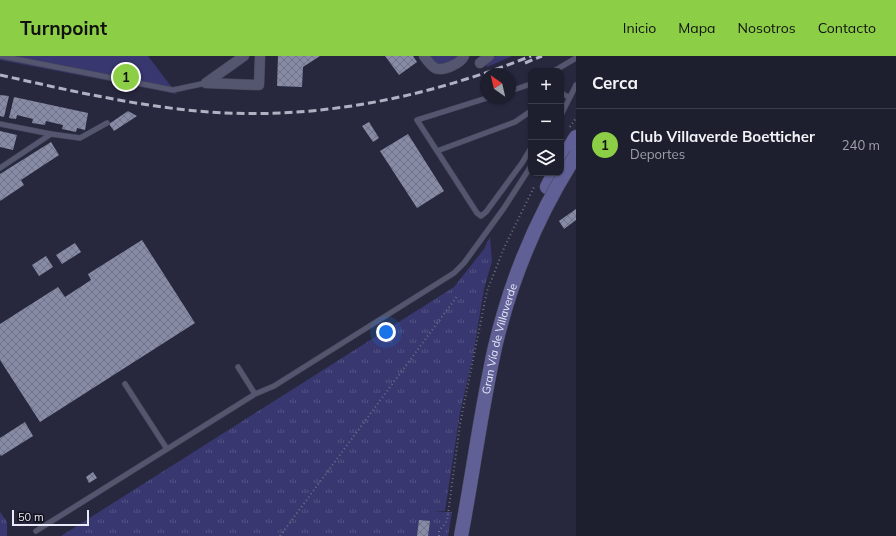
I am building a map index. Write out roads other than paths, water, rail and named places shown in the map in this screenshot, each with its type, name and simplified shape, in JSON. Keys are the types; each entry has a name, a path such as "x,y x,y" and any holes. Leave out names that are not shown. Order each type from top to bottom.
{"street":[{"path":"206,83 244,56"},
{"path":"206,83 259,85 260,56"},
{"path":"424,56 434,68 439,70 459,63 464,56"},
{"path":"480,63 489,56"},
{"path":"564,156 576,137"},
{"name":"Gran Vía de Villaverde","path":"461,536 485,396 495,346 508,299 522,260 548,202 576,155"},
{"name":"Gran Vía de Villaverde","path":"452,536 476,397 492,321 503,284 522,238 553,176"}],"lane":[{"path":"1,56 173,90 206,83"},
{"path":"559,68 576,58"},
{"path":"516,89 528,85"},
{"path":"564,109 576,85"},
{"path":"564,95 570,98"},
{"path":"480,100 417,120 476,213 480,216 486,212 528,153"},
{"path":"437,151 515,122 528,113"},
{"path":"0,124 80,138 107,123"},
{"path":"0,168 51,134"},
{"path":"36,531 255,394 274,386 454,273 464,263 504,208 528,171"},
{"path":"238,367 255,394"},
{"path":"125,384 167,449"}],"railway":[{"path":"0,75 133,103 224,113 269,113 314,111 358,105 402,96 488,72 531,56"},
{"path":"525,63 542,56"}],"place":[{"name":"Club Villaverde Boetticher","path":"126,77"}]}
